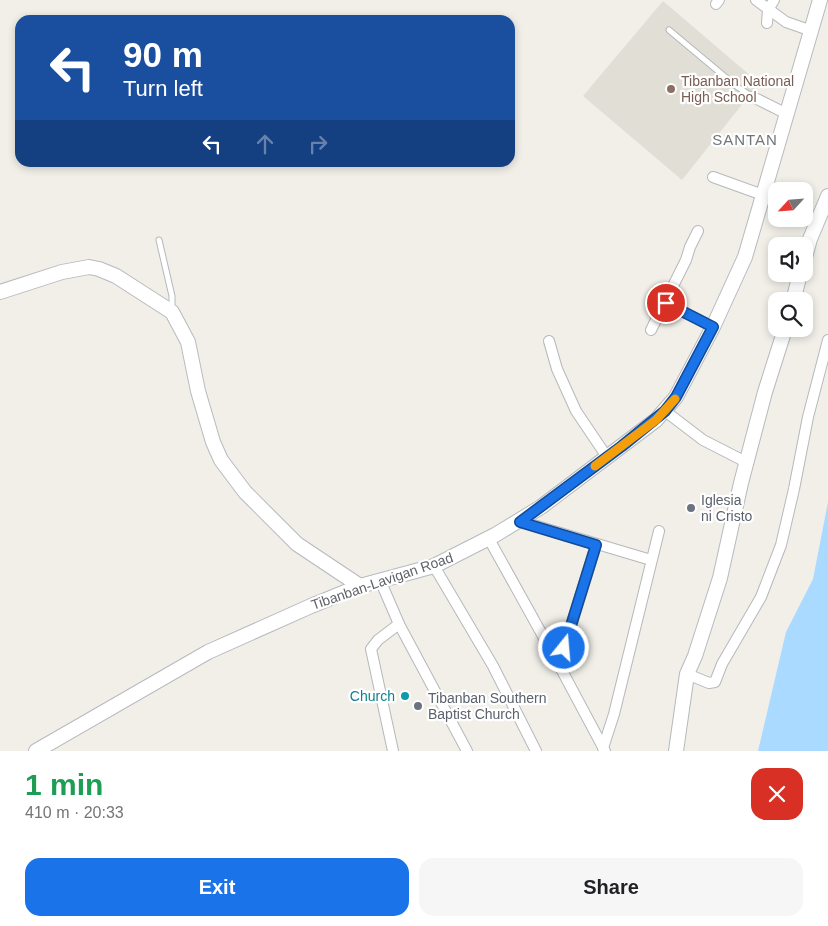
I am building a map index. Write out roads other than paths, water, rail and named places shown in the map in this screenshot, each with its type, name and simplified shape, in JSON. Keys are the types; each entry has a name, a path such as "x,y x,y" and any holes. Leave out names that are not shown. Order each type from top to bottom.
{"main road":[{"name":"Tibanban-Lavigan Road","path":"36,751 52,747 208,652 360,586 434,566 489,539 520,522 656,420 676,397 713,327 744,257 820,0"},
{"path":"811,237 828,196"},
{"path":"0,292 62,272 89,267 116,276 172,312 188,342 198,391 213,442 221,460 245,492 296,544 360,586"},
{"path":"676,751 687,674 695,656 720,578 746,462 782,337"}],"street":[{"path":"756,0 786,22 812,31"},
{"path":"767,23 768,10 774,0"},
{"path":"753,97 787,114"},
{"path":"713,177 763,195"},
{"path":"651,330 666,303 698,231"},
{"path":"666,303 713,327"},
{"path":"687,674 709,683 715,682 722,664 761,597 771,575 781,545 808,417 828,340"},
{"path":"549,341 557,369 576,411 607,457"},
{"path":"665,411 703,440 746,462"},
{"path":"520,522 651,560"},
{"path":"604,749 659,531"},
{"path":"489,539 604,749"},
{"path":"559,666 596,545"},
{"path":"434,566 493,666 536,751"},
{"path":"380,580 399,624 467,751"},
{"path":"394,751 371,649 378,640 399,624"}],"lane":[{"path":"669,30 736,86 753,97"},
{"path":"159,240 172,296 172,312"}],"water":[{"path":"828,502 828,751 758,751 786,632 813,579"}],"place":[{"name":"Tibanban National High School","path":"671,89"},
{"name":"Iglesia ni Cristo","path":"691,508"},
{"name":"Church","path":"405,696"},
{"name":"Tibanban Southern Baptist Church","path":"418,706"}],"district":[{"name":"SANTAN","path":"745,139"}]}
